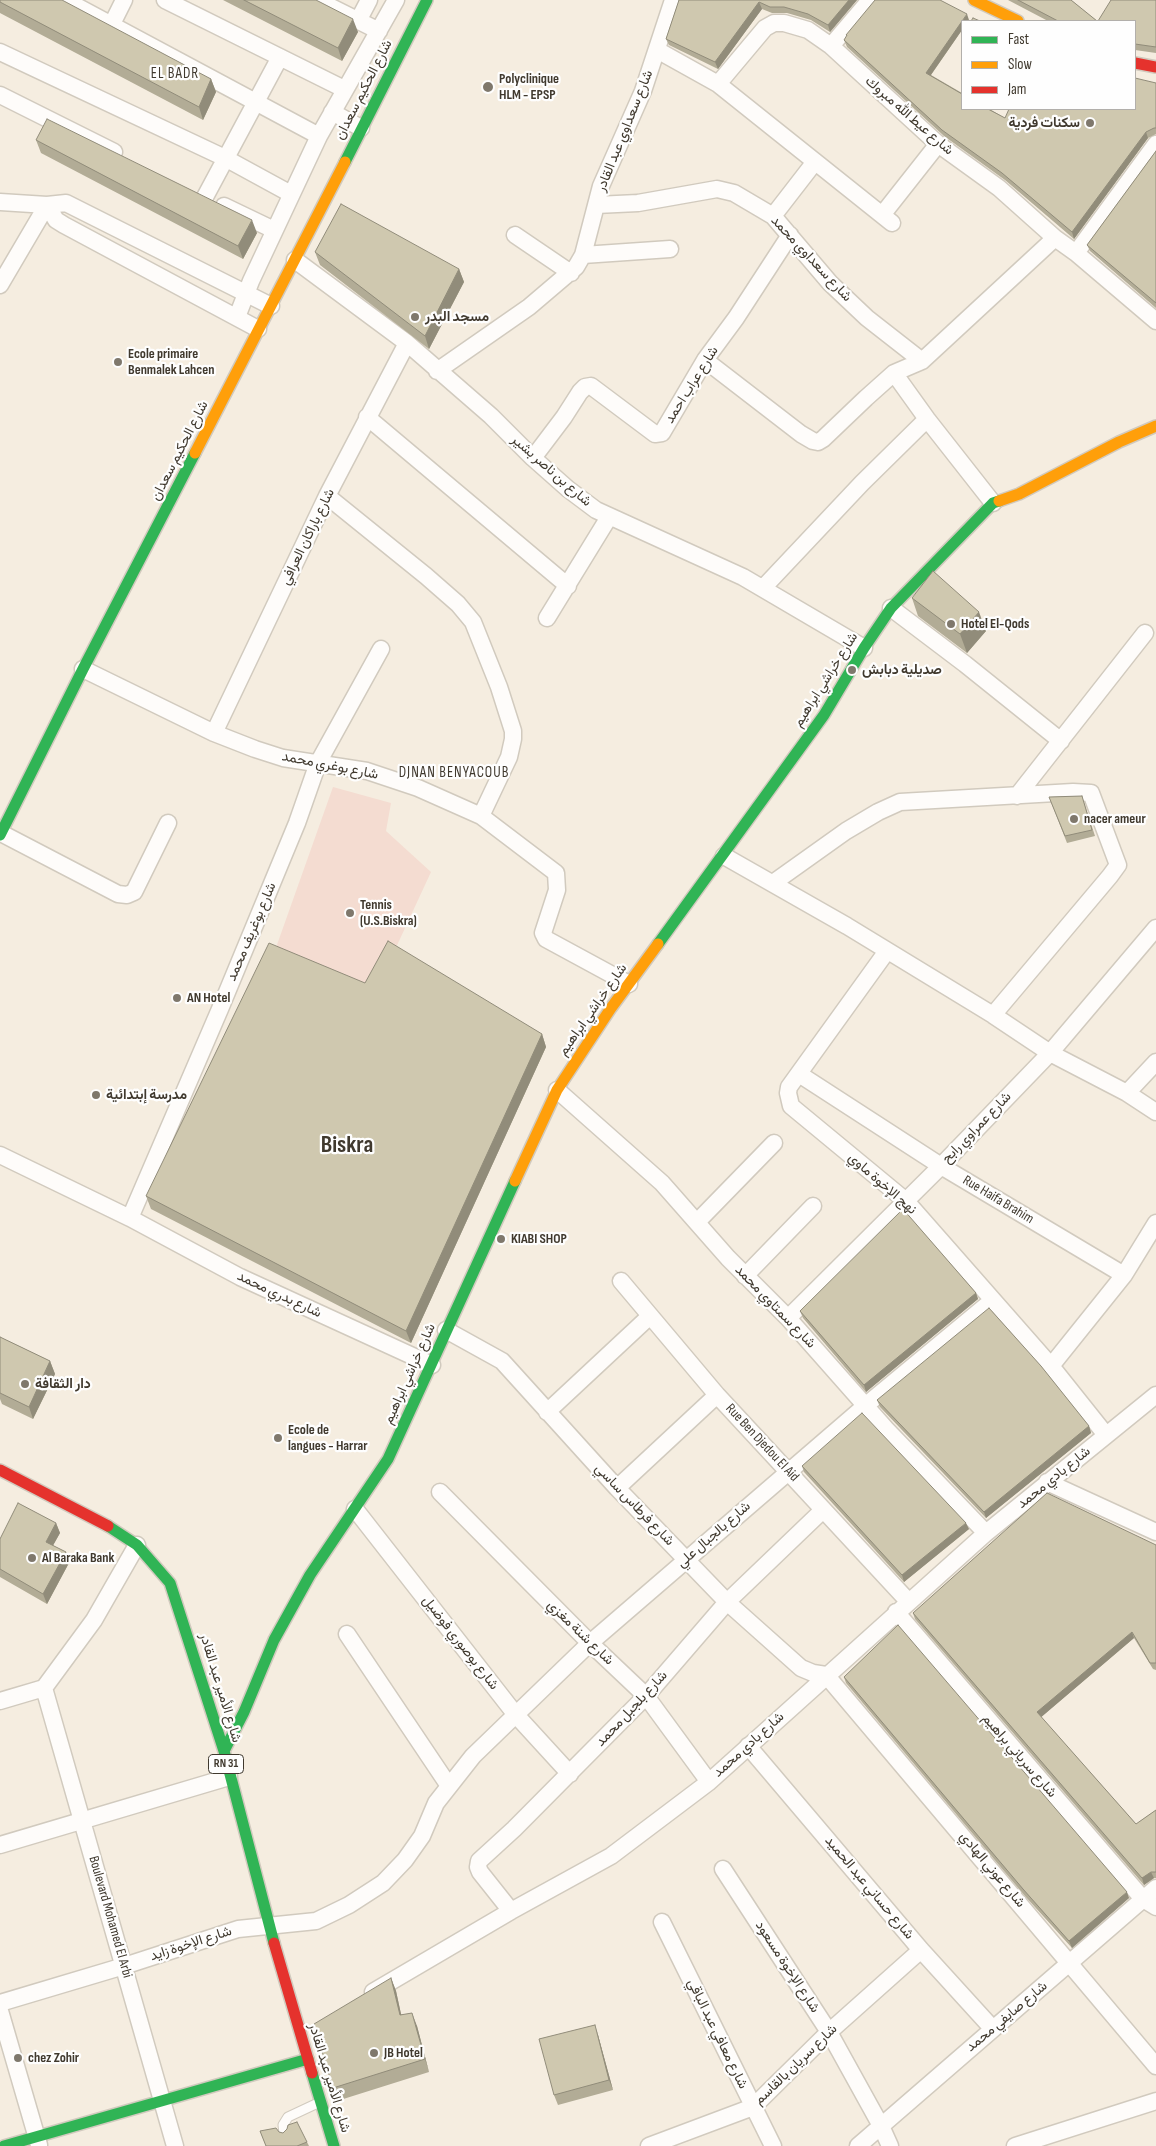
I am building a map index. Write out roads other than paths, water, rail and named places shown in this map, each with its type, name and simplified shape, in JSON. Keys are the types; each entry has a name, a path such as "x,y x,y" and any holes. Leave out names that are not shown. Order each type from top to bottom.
{"street":[{"path":"65,0 319,136"},
{"path":"112,24 124,0"},
{"path":"166,0 344,89"},
{"path":"317,0 379,31"},
{"path":"358,21 369,0"},
{"name":"شارع الحكيم سعدان","path":"0,834 427,0"},
{"name":"شارع سعداوي عبد القادر","path":"437,371 522,312 571,273 583,254 601,186 630,124 673,0"},
{"path":"832,46 870,0"},
{"path":"974,0 992,12 1015,20"},
{"path":"237,317 274,230 319,136 344,89 379,31 391,2"},
{"name":"شارع عيط الله مبروك","path":"718,84 765,28 774,23 784,23 808,30 832,46 938,144 999,188 1055,238 1076,253 1156,321"},
{"path":"657,50 718,84 814,163 887,219 938,144"},
{"path":"0,52 225,158 292,194"},
{"path":"205,197 280,56"},
{"path":"1136,63 1156,67"},
{"path":"0,95 125,157"},
{"path":"332,112 361,128"},
{"path":"1076,253 1156,144"},
{"path":"773,216 814,163"},
{"path":"187,188 274,230"},
{"name":"شارع سعداوي محمد","path":"596,205 638,203 717,189 734,193 773,216 830,283 867,318 922,361"},
{"path":"0,202 47,205 66,203 271,306"},
{"path":"47,205 56,220 258,329"},
{"path":"0,285 47,205"},
{"path":"516,235 571,273"},
{"name":"شارع عراب احمد","path":"533,458 585,387 591,386 636,421 655,434 659,434 672,416 705,360 736,318 790,235"},
{"path":"705,360 801,434 818,442 823,440 894,374 922,361 1055,238"},
{"path":"583,254 670,249"},
{"name":"شارع بن ناصر بشير","path":"295,260 407,343 491,416 533,458 568,489 596,510 609,517 649,531 763,588 864,648"},
{"name":"شارع باراكان العرافي","path":"214,733 327,496 407,343"},
{"path":"894,374 993,503"},
{"path":"368,417 568,586"},
{"path":"763,588 862,483 927,419"},
{"name":"شارع خراشي ابراهيم","path":"224,1751 244,1712 274,1640 310,1575 388,1459 557,1090 629,984 724,856 824,715 864,648 891,608 993,503 1019,494 1119,442 1156,426"},
{"path":"327,496 426,576 458,604 473,622 499,687 513,731 509,757 481,816"},
{"path":"547,618 609,517"},
{"path":"891,608 1061,741"},
{"path":"1017,796 1146,633"},
{"name":"شارع بوغريف محمد","path":"130,1218 297,823 318,763 381,649"},
{"name":"شارع بوغري محمد","path":"83,669 214,733 283,758 367,771 418,788 481,816 556,873 557,890 543,932 546,939 629,984"},
{"path":"773,883 846,832 878,812 900,802 1074,792 1091,793 1118,865 993,1015"},
{"path":"0,834 118,894 126,895 134,892 168,823"},
{"path":"724,856 773,883 993,1015 1050,1053 1127,1093 1156,1112"},
{"name":"شارع عمراوي رابح","path":"788,1318 941,1166 1050,1053 1156,928"},
{"name":"نهج الإخوة ماوي","path":"887,951 799,1074 788,1093 791,1106 906,1201 1051,1366 1106,1435"},
{"path":"1127,1093 1156,1062"},
{"name":"Rue Haifa Brahim","path":"799,1074 941,1166 1124,1275"},
{"name":"شارع سمتاوي محمد","path":"557,1090 662,1183 745,1276 788,1318 865,1406 986,1533"},
{"path":"697,1222 774,1143"},
{"name":"شارع بدري محمد","path":"0,1155 130,1218 240,1277 432,1365"},
{"path":"745,1276 812,1206"},
{"path":"1051,1366 1124,1275 1156,1222"},
{"name":"Rue Ben Djedou El Aid","path":"621,1281 717,1395 908,1601"},
{"name":"شارع بالجبال علي","path":"449,1786 473,1756 590,1643 865,1406 994,1300"},
{"path":"547,1412 650,1316"},
{"name":"شارع فرطاس ساسي","path":"446,1330 502,1361 617,1488 727,1602 801,1668 813,1673 826,1675"},
{"path":"617,1488 717,1395"},
{"name":"شارع بادي محمد","path":"362,1998 510,1911 612,1856 709,1782 908,1601 986,1533 1156,1395"},
{"name":"شارع الأمير عبد القادر","path":"0,1470 116,1531 137,1545 170,1584 224,1751 229,1777 269,1925 300,2036 334,2146"},
{"path":"1047,1482 1156,1532"},
{"name":"شارع شنة مغزي","path":"440,1492 590,1643 646,1696 709,1782"},
{"name":"شارع بوصوري فوضيل","path":"355,1509 516,1715 570,1774"},
{"name":"شارع بلجبل محمد","path":"510,1911 480,1872 479,1861 570,1774 646,1696 727,1602 823,1510"},
{"path":"0,1701 44,1688 94,1620 137,1545"},
{"name":"شارع سرياني براهيم","path":"896,1612 1149,1903"},
{"path":"347,1634 449,1786"},
{"name":"شارع عوني الهادي","path":"826,1675 1156,2066"},
{"name":"Boulevard Mohamed El Arbi","path":"44,1688 175,2146"},
{"name":"شارع حساني عبد الحميد","path":"748,1746 921,1950 992,2028"},
{"path":"0,1845 229,1777"},
{"name":"شارع الإخوة زايد","path":"0,2003 238,1929 316,1921 349,1905 383,1883 405,1860 422,1836 436,1802 449,1786"},
{"name":"شارع الإخوة مسعود","path":"723,1869 830,2032 890,2146"},
{"name":"شارع صايفي محمد","path":"858,2146 992,2028 1070,1963 1149,1903 1156,1888"},
{"name":"شارع معافي عبد الباقي","path":"662,1922 772,2146"},
{"name":"شارع سريان بالقاسم","path":"649,2146 753,2107 830,2032 921,1950"},
{"path":"0,2011 38,2142"},
{"path":"300,2036 315,2026"},
{"path":"4,2146 38,2142 162,2101 308,2059"},
{"path":"1015,2146 1156,2102"}],"lane":[{"path":"284,2133 283,2125 288,2117 321,2101"}],"place":[{"name":"Polyclinique HLM - EPSP","path":"488,87"},
{"name":"سكنات فردية","path":"1090,123"},
{"name":"مسجد البدر","path":"415,317"},
{"name":"Ecole primaire Benmalek Lahcen","path":"118,362"},
{"name":"Hotel El-Qods","path":"951,624"},
{"name":"صديلية دبابش","path":"852,670"},
{"name":"nacer ameur","path":"1074,819"},
{"name":"Tennis (U.S.Biskra)","path":"350,913"},
{"name":"AN Hotel","path":"177,998"},
{"name":"مدرسة إبتدائية","path":"96,1095"},
{"name":"KIABI SHOP","path":"501,1239"},
{"name":"دار الثقافة","path":"25,1384"},
{"name":"Ecole de langues - Harrar","path":"278,1438"},
{"name":"Al Baraka Bank","path":"32,1558"},
{"name":"JB Hotel","path":"374,2053"},
{"name":"chez Zohir","path":"18,2058"}],"district":[{"name":"EL BADR","path":"175,74"},
{"name":"DJNAN BENYACOUB","path":"454,773"},
{"name":"Biskra","path":"347,1146"}]}
